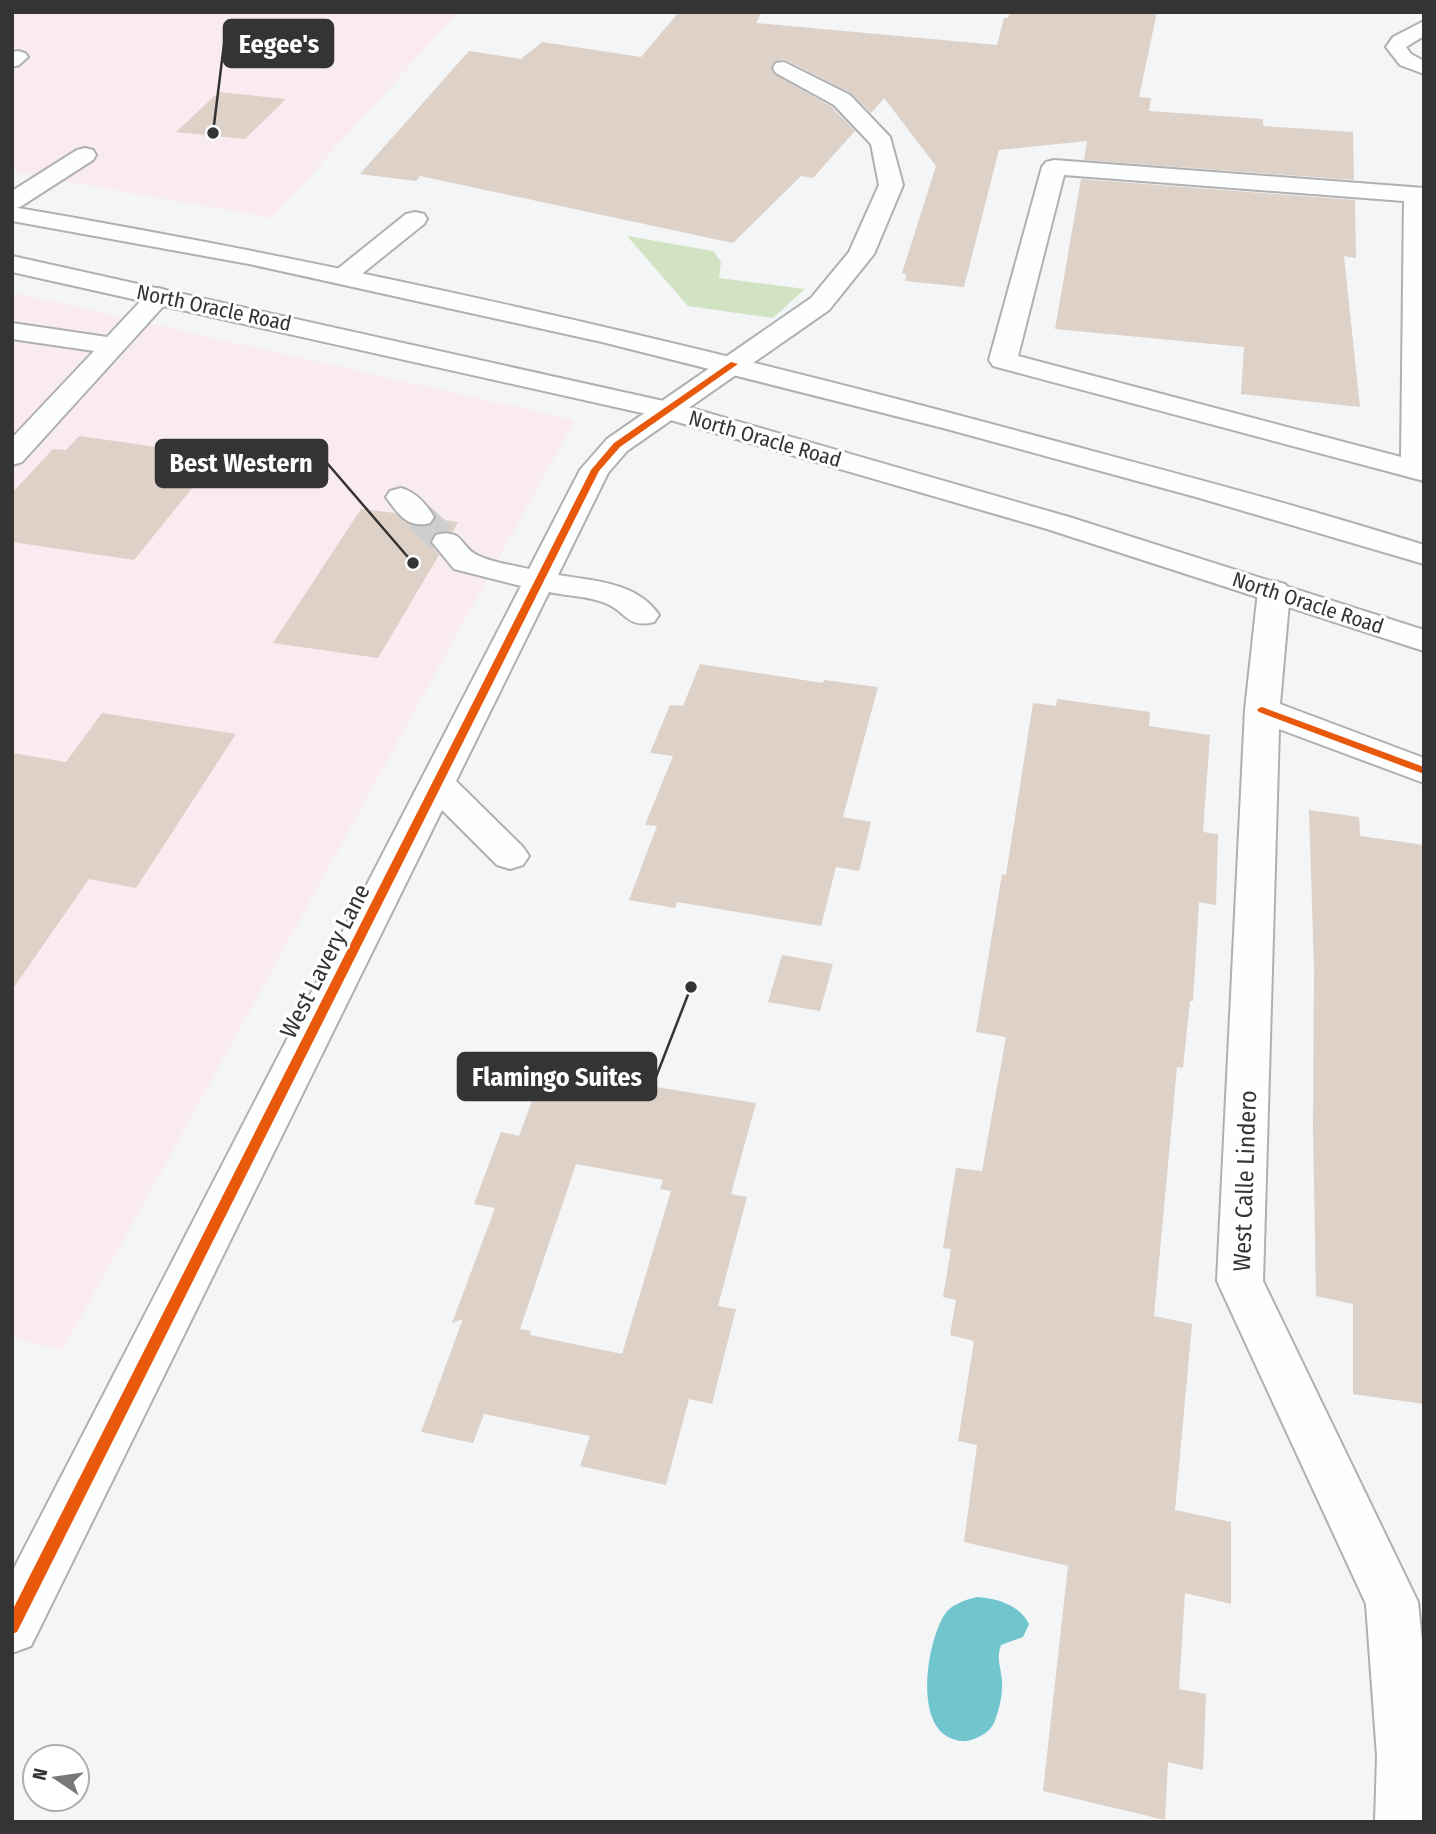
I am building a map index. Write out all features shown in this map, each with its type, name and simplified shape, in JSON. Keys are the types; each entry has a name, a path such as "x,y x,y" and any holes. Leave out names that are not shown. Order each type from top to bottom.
{"main road":[{"path":"1424,27 1400,41 1396,47 1398,54 1424,68"},
{"name":"West Lavery Lane","path":"12,1627 595,470 617,445 820,304 861,254 891,185 882,142 842,100 784,68"},
{"path":"12,202 85,155"},
{"path":"1054,167 1420,195 1420,470 1003,360 1054,167"},
{"path":"12,214 121,232 344,276 539,317 734,364 1364,535 1424,555"},
{"path":"344,276 415,219"},
{"name":"North Oracle Road","path":"12,264 667,411 1058,523 1424,641"},
{"path":"12,456 159,296"},
{"path":"12,331 114,346"},
{"path":"447,542 465,562 539,581 616,596 643,615"},
{"name":"West Calle Lindero","path":"1274,591 1262,710 1240,1281 1392,1602 1414,1758 1403,1822"},
{"path":"1262,710 1424,771"},
{"path":"438,784 510,856"}],"shaded area":[{"path":"12,12 458,12 272,218 12,172"},
{"path":"12,292 575,420 63,1350 12,1338"}],"green space":[{"path":"627,236 713,251 721,262 719,278 805,289 773,318 688,306"}],"water":[{"path":"977,1597 1014,1607 1029,1624 1023,1637 1001,1645 999,1659 1002,1691 994,1723 980,1736 961,1741 940,1731 932,1718 928,1701 929,1662 933,1643 945,1614 955,1605"}],"building":[{"path":"679,12 762,12 756,23 997,45 1004,18 1008,18 1010,12 1157,12 1139,97 1151,98 1149,111 1263,119 1263,126 1353,132 1354,180 1084,160 1087,141 999,150 964,287 905,281 906,274 902,273 936,166 884,98 871,113 851,93 784,59 774,62 771,67 774,74 832,107 855,131 813,178 801,176 733,243 420,176 416,181 360,174 469,51 521,59 542,42 641,57"},
{"path":"219,92 286,99 245,139 176,132"},
{"path":"1081,179 1355,200 1356,258 1344,256 1360,407 1241,394 1244,347 1055,329"},
{"path":"79,436 206,454 194,469 206,471 134,560 12,542 12,493 53,449 66,450"},
{"path":"361,509 395,513 415,526 430,526 436,519 458,522 453,532 434,534 429,542 439,555 378,658 273,643"},
{"path":"700,664 823,683 824,680 878,687 843,817 871,822 859,871 836,867 821,926 677,902 675,908 629,900 657,826 645,825 673,756 650,753 670,705 683,706"},
{"path":"1057,699 1150,712 1149,726 1210,735 1203,832 1218,834 1216,905 1199,902 1193,1001 1190,1001 1183,1068 1177,1067 1154,1316 1192,1324 1175,1510 1231,1522 1231,1604 1185,1593 1179,1689 1206,1694 1203,1770 1168,1762 1165,1820 1043,1791 1068,1566 964,1542 977,1445 958,1441 974,1341 950,1335 956,1300 943,1297 951,1249 943,1248 956,1168 982,1171 1006,1037 976,1032 1002,874 1006,875 1033,703 1056,706"},
{"path":"102,713 236,734 136,888 89,879 12,990 12,753 66,762"},
{"path":"1309,810 1359,817 1360,836 1424,845 1424,1404 1353,1394 1353,1304 1316,1296 1314,969"},
{"path":"782,955 833,964 820,1011 768,1002"},
{"path":"544,1069 756,1103 731,1194 747,1197 718,1306 736,1309 712,1404 689,1399 666,1485 580,1466 590,1436 484,1414 473,1443 421,1432 463,1319 452,1323 495,1208 474,1204 501,1132 519,1136","holes":["576,1164 663,1180 660,1189 671,1191 622,1354 530,1335 531,1331 520,1329"]}],"tunnel":[{"path":"419,517 447,542"}],"cycle path":[{"path":"12,1627 595,470 617,445 734,364"},
{"path":"1262,710 1424,771"}],"place":[{"name":"Eegee's","path":"213,133"},
{"name":"Best Western","path":"413,563"},
{"name":"Flamingo Suites","path":"691,987"}]}
